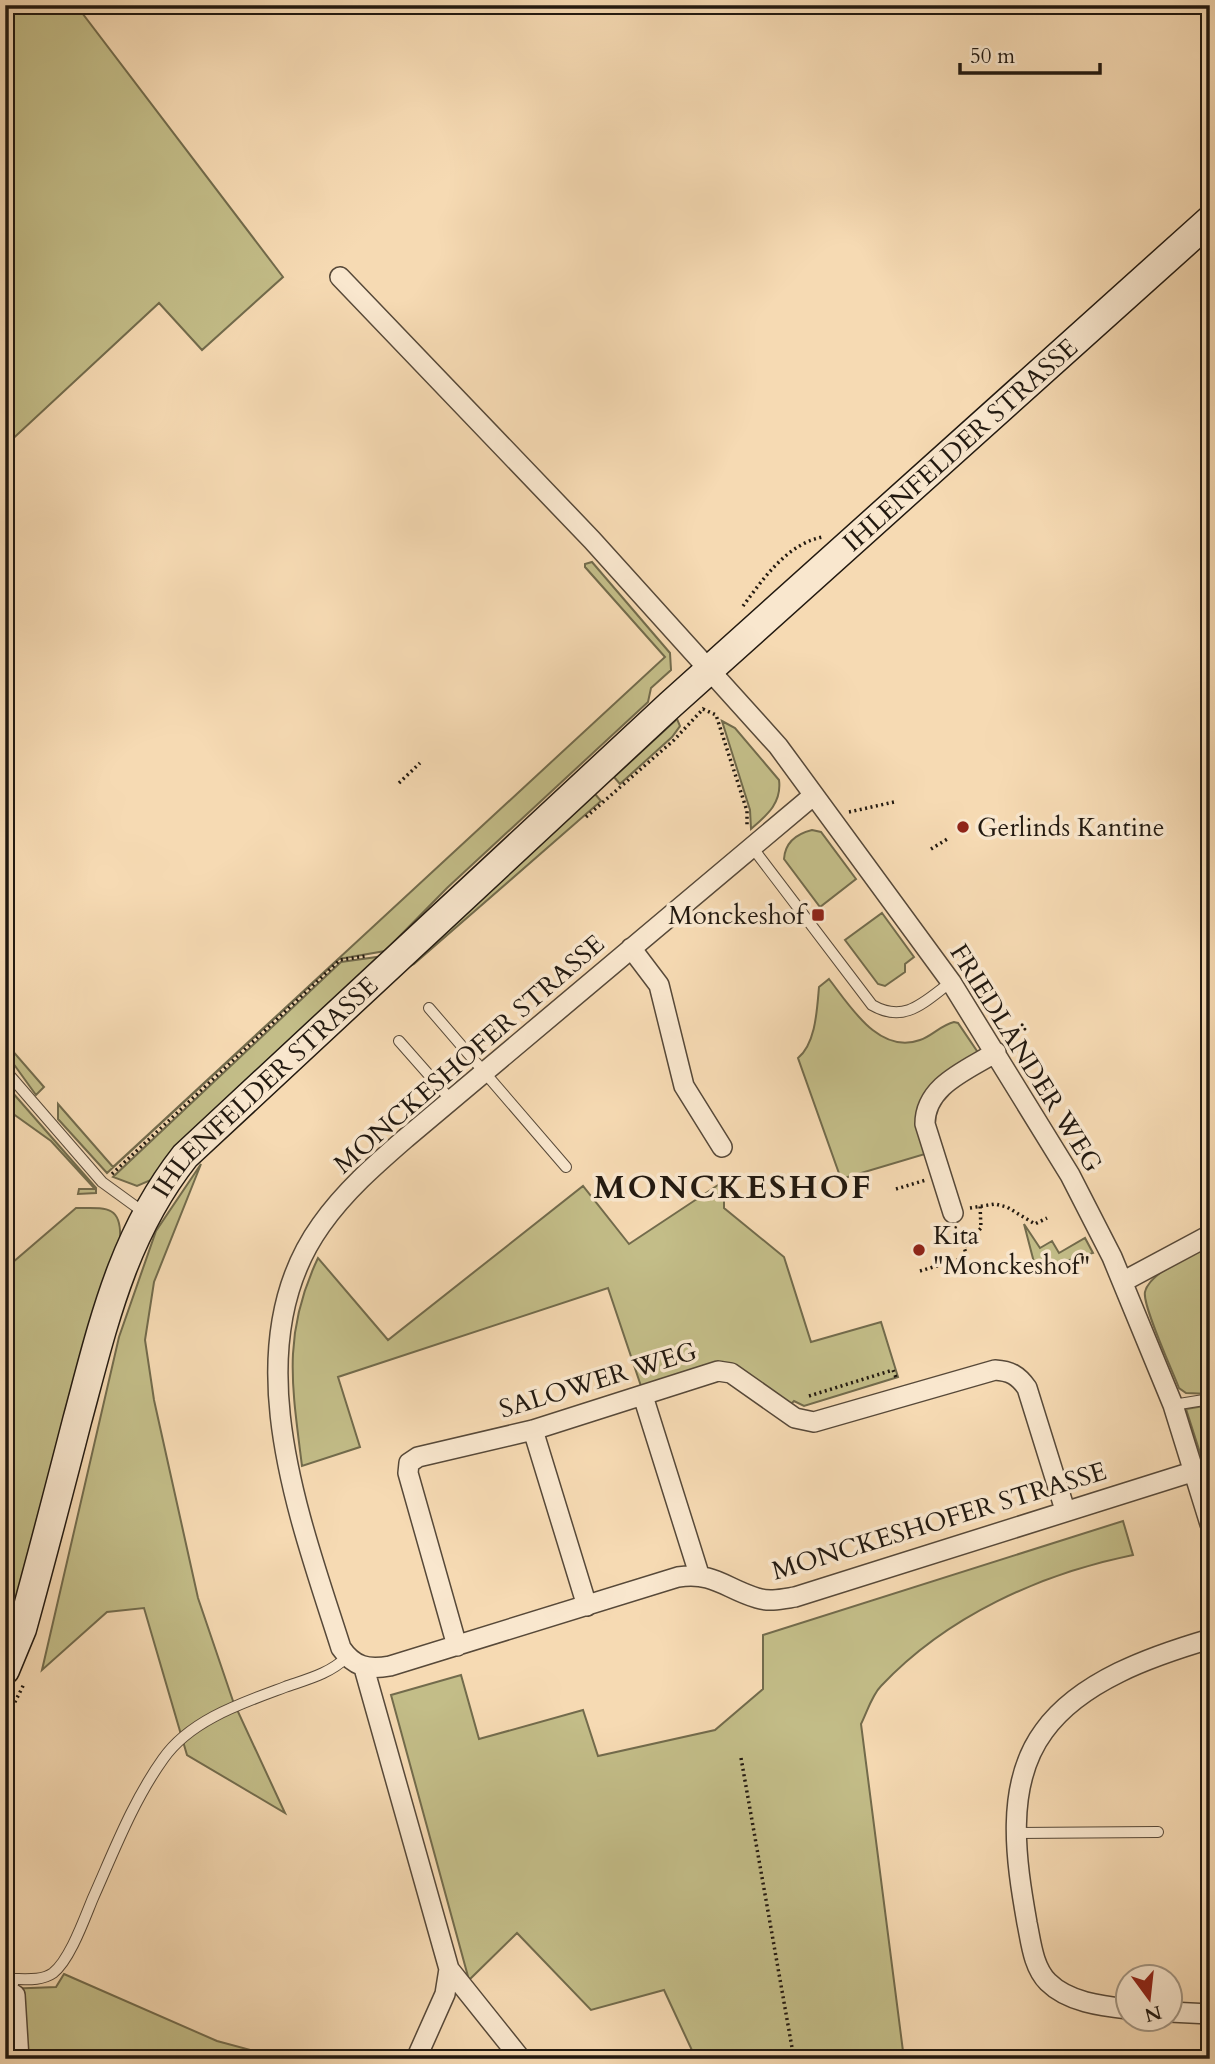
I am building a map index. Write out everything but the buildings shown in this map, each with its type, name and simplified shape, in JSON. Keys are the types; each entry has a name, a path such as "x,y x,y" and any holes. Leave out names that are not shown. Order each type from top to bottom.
{"main road":[{"name":"IHLENFELDER STRASSE","path":"15,1675 22,1629 100,1335 124,1259 146,1214 173,1171 205,1135 717,678 1210,220"}],"street":[{"path":"340,277 592,540 717,678"},
{"name":"FRIEDLÄNDER WEG","path":"717,678 778,746 951,982 1070,1175 1124,1281 1173,1405 1210,1524"},
{"name":"MONCKESHOFER STRASSE","path":"347,1657 341,1648 300,1518 276,1377 281,1318 289,1288 327,1217 358,1181 631,948 748,840 814,795"},
{"name":"MONCKESHOFER STRASSE","path":"631,948 659,985 684,1086 722,1147"},
{"path":"953,1213 925,1124 925,1110 939,1088 996,1052"},
{"path":"1124,1281 1210,1235"},
{"name":"SALOWER WEG","path":"457,1646 408,1473 409,1463 418,1457 533,1430 725,1371 803,1421 825,1420 995,1370 1008,1371 1019,1377 1027,1388 1065,1510"},
{"path":"347,1657 364,1668 390,1666 678,1577 699,1574 643,1396"},
{"path":"533,1430 587,1606"},
{"name":"MONCKESHOFER STRASSE","path":"699,1574 712,1577 757,1599 773,1601 795,1597 1195,1471"},
{"path":"1114,2007 1060,1993 1046,1981 1038,1966 1018,1877 1018,1802 1030,1751 1061,1712 1102,1682 1126,1670 1210,1639"},
{"path":"364,1668 449,1969 521,2059"},
{"path":"416,2059 445,1994 449,1969"},
{"path":"14,1987 19,2059"},
{"path":"1184,2013 1210,2014"}],"lane":[{"path":"748,840 872,1005 886,1013 902,1013 917,1007 951,982"},
{"path":"429,1008 566,1167"},
{"path":"399,1041 451,1100"},
{"path":"5,1070 102,1182 146,1214"},
{"path":"1173,1405 1210,1399"},
{"path":"5,1964 14,1987 55,1972 77,1935 123,1830 163,1759 177,1742 200,1725 231,1709 328,1673 347,1657"},
{"path":"1017,1833 1158,1832"}],"path":[{"path":"582,821 674,740 703,709 717,678"},
{"path":"703,709 716,715 747,811 748,840"},
{"path":"399,783 420,763"},
{"path":"832,822 856,808 894,802"},
{"path":"931,849 949,838"},
{"path":"896,1189 941,1175"},
{"path":"920,1271 967,1257 964,1247 981,1228 980,1205"},
{"path":"953,1213 980,1205 1007,1207 1030,1224 1047,1218"},
{"path":"809,1396 893,1370 902,1397"},
{"path":"5,1723 15,1675"},
{"path":"741,1758 794,2059"}],"shaded area":[{"path":"5,5 76,5 283,277 202,350 159,303 5,446"},
{"path":"592,562 670,653 671,670 651,688 648,702 447,888 385,951 339,959 107,1173 58,1119 58,1104 113,1167 665,657 585,567 585,564"},
{"path":"677,719 680,726 672,737 620,784 614,777"},
{"path":"722,721 735,728 779,780 776,802 751,829 750,810"},
{"path":"595,794 601,801 414,964 396,974"},
{"path":"812,830 821,832 856,879 820,907 784,859 792,840"},
{"path":"882,913 914,957 905,964 905,972 885,986 878,984 845,940"},
{"path":"384,956 151,1180 137,1186 113,1177 341,962"},
{"path":"829,979 867,1025 891,1041 905,1043 920,1040 954,1022 958,1023 979,1054 936,1081 925,1154 841,1179 798,1058 809,1044 812,1035 819,987"},
{"path":"5,1019 13,1029 10,1048 44,1087 36,1095 5,1052"},
{"path":"5,1084 96,1188 96,1193 78,1194 79,1189 95,1189 51,1141 5,1108"},
{"path":"201,1164 154,1282 145,1340 154,1400 198,1598 233,1701 285,1813 187,1755 144,1608 107,1612 42,1670 119,1337 156,1231"},
{"path":"724,1181 724,1208 784,1257 811,1342 881,1322 898,1377 804,1406 794,1401 789,1406 734,1367 642,1389 608,1288 338,1377 360,1447 302,1466 293,1385 294,1336 307,1285 318,1258 388,1340 583,1186 629,1244"},
{"path":"76,1208 109,1210 118,1219 120,1239 5,1641 5,1269"},
{"path":"1024,1224 1040,1248 1052,1241 1059,1253 1085,1238 1093,1253 1036,1270"},
{"path":"1210,1246 1210,1394 1186,1393 1179,1388 1159,1339 1148,1310 1145,1292 1154,1278 1163,1271"},
{"path":"1210,1405 1210,1484 1186,1409"},
{"path":"1123,1521 1133,1555 1098,1563 1030,1586 965,1619 907,1661 881,1686 861,1724 904,2059 696,2059 664,1990 591,2010 517,1933 469,1980 391,1695 461,1675 479,1739 583,1710 598,1756 715,1730 763,1689 763,1635"},
{"path":"64,1974 217,2041 258,2052 259,2059 5,2059 5,1989 56,1987"}],"place":[{"name":"Gerlinds Kantine","path":"963,827"},
{"name":"Monckeshof","path":"818,915"},
{"name":"Kita \"Monckeshof\"","path":"919,1250"}],"district":[{"name":"MONCKESHOF","path":"733,1187"}]}
